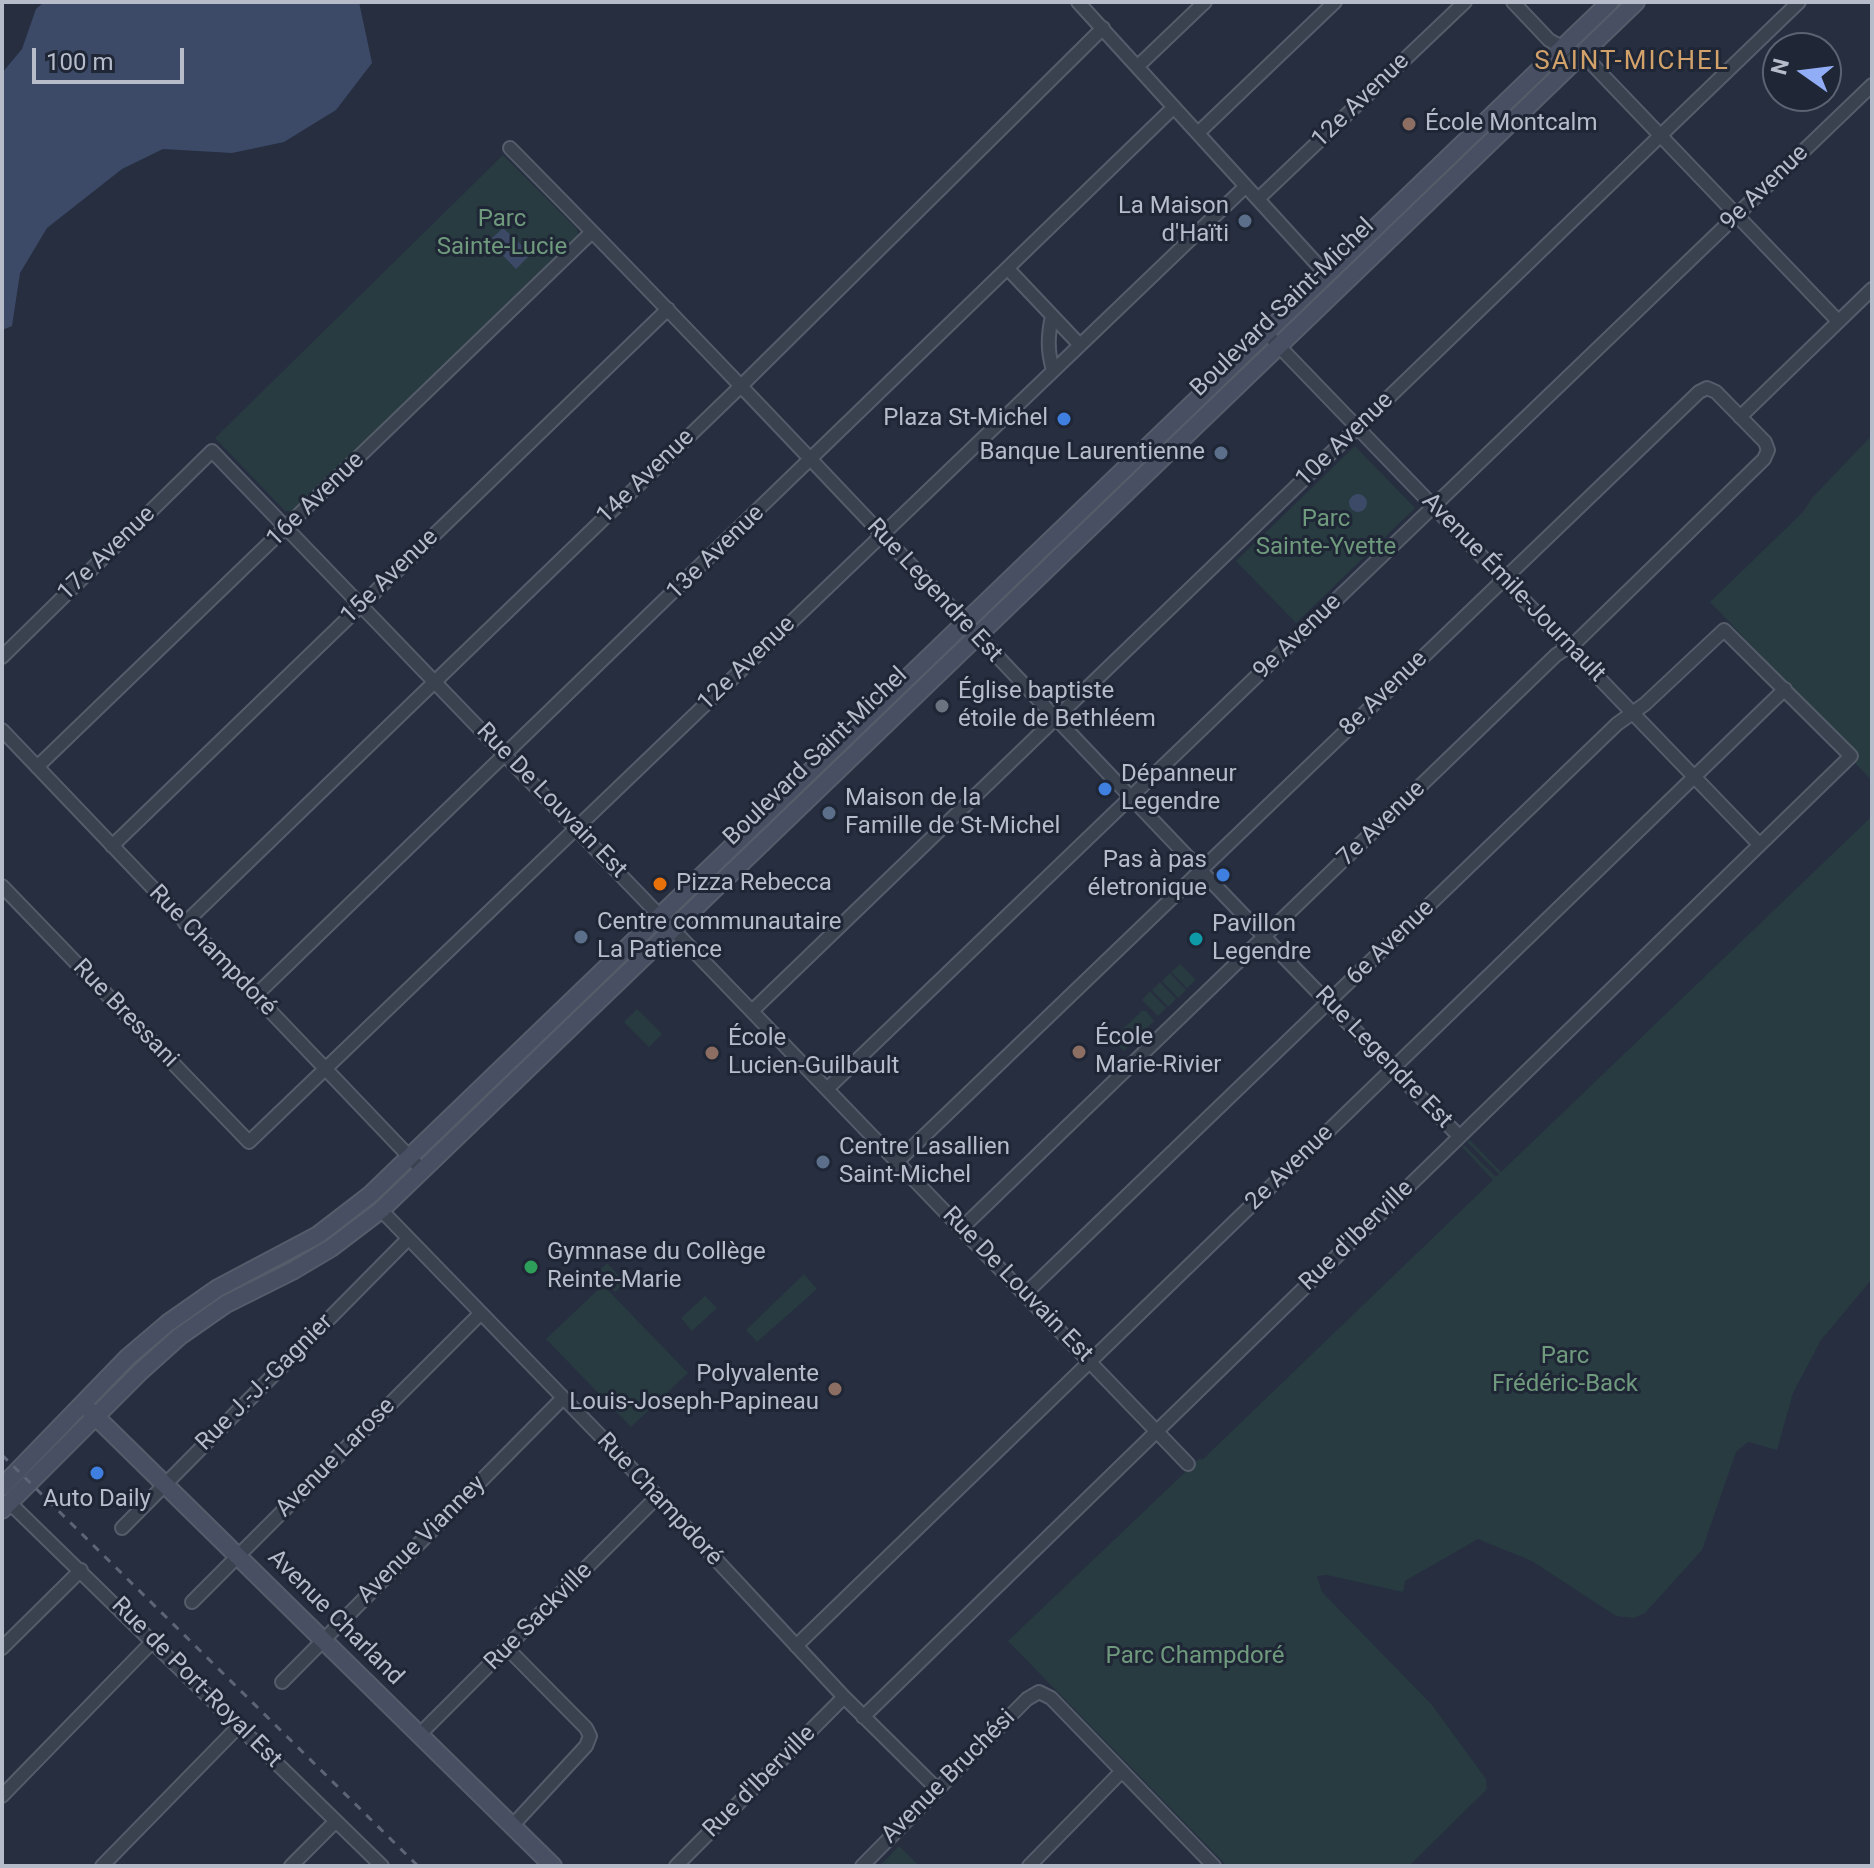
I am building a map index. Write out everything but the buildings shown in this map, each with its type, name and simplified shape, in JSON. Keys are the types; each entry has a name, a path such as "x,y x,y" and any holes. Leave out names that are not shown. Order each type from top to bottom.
{"main road":[{"name":"Boulevard Saint-Michel","path":"4,1505 89,1410 136,1350 175,1317 218,1288 295,1249 362,1203 1610,2"},
{"name":"Boulevard Saint-Michel","path":"2,1487 89,1410 197,1323 311,1260 352,1234 381,1210 1636,2"},
{"name":"Avenue Charland","path":"89,1410 553,1866"}],"street":[{"path":"1078,2 1326,274"},
{"path":"1138,66 1205,2"},
{"path":"1198,133 1335,2"},
{"name":"12e Avenue","path":"1258,199 1465,2"},
{"path":"1513,2 1549,40 1592,64 1838,321"},
{"name":"10e Avenue","path":"752,1011 1799,2"},
{"name":"14e Avenue","path":"185,923 741,386 1103,28"},
{"name":"9e Avenue","path":"827,1089 1872,85"},
{"name":"13e Avenue","path":"255,996 1174,107"},
{"name":"Rue Legendre Est","path":"510,148 668,309 1201,871 1459,1136"},
{"name":"12e Avenue","path":"249,1142 1246,186"},
{"name":"16e Avenue","path":"37,767 592,232"},
{"path":"1008,269 1079,344"},
{"path":"1740,417 1872,289"},
{"name":"15e Avenue","path":"112,846 668,309"},
{"path":"1052,316 1048,354 1053,370"},
{"name":"Avenue Émile-Journault","path":"1266,333 1759,844"},
{"name":"8e Avenue","path":"898,1161 1703,390 1716,392 1740,417"},
{"name":"7e Avenue","path":"962,1228 1556,655 1764,459 1768,450 1765,442 1740,417"},
{"name":"Rue De Louvain Est","path":"212,451 1188,1464"},
{"name":"17e Avenue","path":"2,657 212,451"},
{"name":"6e Avenue","path":"1026,1293 1617,724 1724,630 1785,689"},
{"name":"Rue d'Iberville","path":"863,1717 1851,756 1785,689"},
{"name":"2e Avenue","path":"796,1646 1785,689"},
{"name":"Rue Champdoré","path":"2,730 422,1170"},
{"name":"Rue Bressani","path":"2,886 249,1142"},
{"name":"Rue Champdoré","path":"381,1210 863,1717 938,1790"},
{"name":"Rue J.-J.-Gagnier","path":"122,1528 408,1239"},
{"name":"Avenue Larose","path":"192,1602 481,1313"},
{"name":"Avenue Vianney","path":"282,1682 563,1398"},
{"name":"Rue Sackville","path":"419,1735 657,1497"},
{"name":"Rue de Port-Royal Est","path":"4,1505 16,1509 81,1570 382,1866"},
{"path":"2,1648 81,1570"},
{"path":"2,1796 153,1641"},
{"path":"508,1649 586,1728 590,1736 586,1746 512,1826"},
{"name":"Avenue Bruchési","path":"862,1866 1027,1699 1039,1692 1051,1698 1122,1771"},
{"name":"Rue d'Iberville","path":"676,1866 844,1697"},
{"path":"102,1866 239,1726"},
{"path":"1029,1866 1122,1771 1205,1863"},
{"path":"291,1866 336,1821"}],"green space":[{"name":"Parc Sainte-Lucie","path":"503,155 577,229 579,238 292,511 285,511 215,438"},
{"path":"1872,435 1872,781 1776,680 1767,662 1710,602 1803,512 1812,498"},
{"name":"Parc Sainte-Yvette","path":"1355,446 1415,508 1296,623 1236,561"},
{"name":"Parc Frédéric-Back","path":"1872,811 1872,1279 1821,1340 1793,1393 1777,1450 1748,1442 1736,1452 1702,1550 1645,1613 1634,1618 1616,1616 1532,1561 1478,1539 1405,1581 1403,1592 1327,1575 1317,1576 1322,1592 1432,1705 1486,1779 1487,1789 1409,1866 1227,1866 1008,1641 1200,1458 1202,1460 1493,1180 1462,1147 1464,1145 1496,1177 1499,1174 1467,1142 1470,1140 1501,1172 1869,819"},
{"path":"1180,964 1196,980 1187,988 1171,972"},
{"path":"1170,973 1186,990 1178,998 1162,981"},
{"path":"1160,982 1176,999 1168,1007 1152,990"},
{"path":"1150,991 1166,1008 1158,1016 1142,1000"},
{"path":"637,1009 662,1034 649,1047 624,1022"},
{"path":"1142,1011 1146,1011 1154,1021 1124,1051 1112,1039"},
{"path":"607,1263 625,1282 615,1292 596,1273"},
{"path":"804,1274 817,1289 757,1342 746,1330"},
{"path":"603,1285 688,1373 631,1427 546,1339"},
{"path":"705,1296 717,1308 692,1331 681,1318"},
{"path":"899,1846 919,1866 880,1866"}],"water":[{"path":"44,2 359,2 372,63 336,110 284,142 232,153 163,149 122,169 47,228 20,273 12,326 2,330 2,73 22,49 36,9"},
{"path":"503,228 531,254 516,269 489,241"},
{"path":"1358,494 1367,503 1358,512 1349,503"}],"railway":[{"path":"2,1455 418,1866"}],"place":[{"name":"École Montcalm","path":"1409,124"},
{"name":"La Maison d'Haïti","path":"1245,221"},
{"name":"Plaza St-Michel","path":"1064,419"},
{"name":"Banque Laurentienne","path":"1221,453"},
{"name":"Église baptiste étoile de Bethléem","path":"942,706"},
{"name":"Dépanneur Legendre","path":"1105,789"},
{"name":"Maison de la Famille de St-Michel","path":"829,813"},
{"name":"Pas à pas életronique","path":"1223,875"},
{"name":"Pizza Rebecca","path":"660,884"},
{"name":"Centre communautaire La Patience","path":"581,937"},
{"name":"Pavillon Legendre","path":"1196,939"},
{"name":"École Marie-Rivier","path":"1079,1052"},
{"name":"École Lucien-Guilbault","path":"712,1053"},
{"name":"Centre Lasallien Saint-Michel","path":"823,1162"},
{"name":"Gymnase du Collège Reinte-Marie","path":"531,1267"},
{"name":"Polyvalente Louis-Joseph-Papineau","path":"835,1389"},
{"name":"Auto Daily","path":"97,1473"}],"district":[{"name":"SAINT-MICHEL","path":"1632,62"}],"park label":[{"name":"Parc Champdoré","path":"1195,1657"}]}
